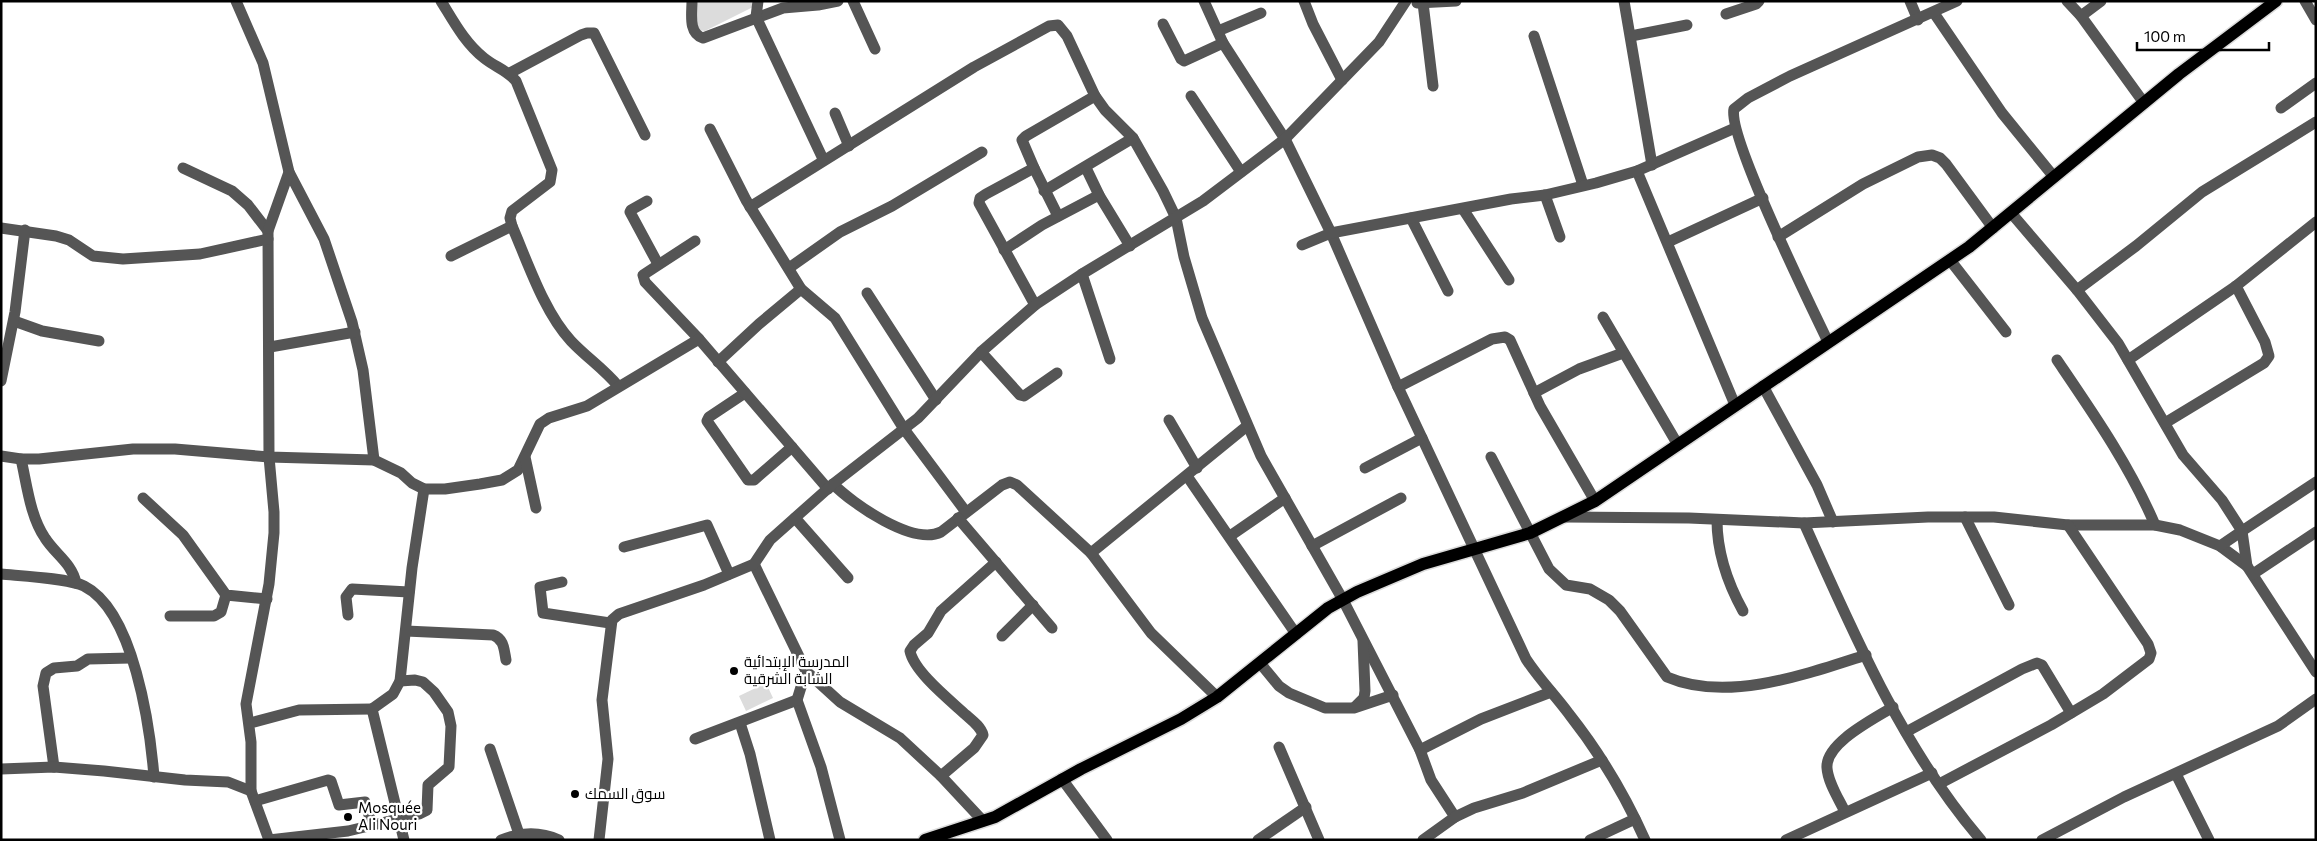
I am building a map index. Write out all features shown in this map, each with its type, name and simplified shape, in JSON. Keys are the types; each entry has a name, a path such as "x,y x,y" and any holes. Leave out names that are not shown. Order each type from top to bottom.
{"main road":[{"path":"925,840 1004,813 1062,780 1166,728 1217,696 1328,608 1342,600 1389,577 1437,560 1530,533 1595,501 1950,260 2012,214 2179,74 2276,1"}],"street":[{"path":"236,1 263,63 289,172 324,239 355,332 363,370 374,460"},
{"path":"692,1 692,29 696,35 702,38 756,17 778,4 818,5 838,1"},
{"path":"758,1 756,17 823,159"},
{"path":"853,1 875,49"},
{"path":"1204,1 1223,43 1285,139 1332,233 1398,387 1526,658 1602,760 1636,819 1645,840"},
{"path":"1304,1 1313,24 1342,80"},
{"path":"599,840 608,759 602,706 610,623 619,614 754,564 770,540 830,487 904,429 936,400 981,352 1035,305 1082,274 1176,218 1285,139 1378,42 1406,2 1456,1"},
{"path":"1624,1 1652,165"},
{"path":"1726,14 1756,4 1759,1"},
{"path":"1910,1 1918,20"},
{"path":"1828,342 1778,237 1762,198 1735,128 1734,109 1748,98 1830,57 1934,13 1956,1"},
{"path":"2066,1 2081,16 2144,103"},
{"path":"2081,16 2102,1"},
{"path":"2305,1 2316,20"},
{"path":"443,2 467,43 489,62 510,73 516,81 552,170 550,182 512,211 510,218 512,226 549,308 561,329 572,342 607,372 618,386"},
{"path":"1423,3 1433,86"},
{"path":"1218,31 1261,12"},
{"path":"1934,13 2002,113 2054,177"},
{"path":"750,207 823,159 849,146 974,67 1055,24 1061,26 1095,96 1133,138 1143,153 1176,218 1184,257 1202,318 1247,426 1261,456 1393,695 1420,750 1431,780 1455,817"},
{"path":"1163,24 1181,59 1184,61 1223,43"},
{"path":"1631,36 1687,25"},
{"path":"510,73 581,35 590,32 594,33 645,135"},
{"path":"1534,36 1583,185"},
{"path":"2280,108 2316,83"},
{"path":"1058,216 1044,192 1022,140 1095,96"},
{"path":"1191,96 1241,172"},
{"path":"835,113 849,146"},
{"path":"2078,290 2196,197 2316,122"},
{"path":"1302,245 1332,233 1545,195 1638,171 1735,128"},
{"path":"710,129 750,207 801,289 824,306 835,318 904,429 962,515 996,562 1052,628"},
{"path":"1044,192 1133,138"},
{"path":"789,268 840,232 892,206 982,152"},
{"path":"1778,237 1863,184 1918,157 1932,154 1946,164 1993,228"},
{"path":"183,168 232,191 248,205 268,235"},
{"path":"1034,168 980,198 981,210 1035,305"},
{"path":"1086,168 1099,195 1130,246"},
{"path":"1638,171 1735,405"},
{"path":"289,172 268,235 269,457 274,512 271,569 246,711 250,723 253,796 269,840 348,836 372,825 419,814 427,810 428,785 449,767 451,726 448,712 444,705 423,682 415,680 400,681"},
{"path":"1004,250 1058,216 1099,195"},
{"path":"1545,195 1560,237"},
{"path":"1668,242 1762,198"},
{"path":"647,201 630,212 658,264"},
{"path":"1463,209 1510,280"},
{"path":"2012,214 2078,290 2128,360 2183,455 2222,500 2242,532 2250,570"},
{"path":"1412,218 1448,291"},
{"path":"2128,360 2236,286 2316,222"},
{"path":"452,256 512,226"},
{"path":"1,228 25,230 68,240 93,256 114,259 200,254 268,235"},
{"path":"1,381 14,321 25,230"},
{"path":"696,241 658,264 643,275 643,278 699,339 792,447 830,487 851,501 912,534 932,536 1002,485 1010,482 1017,485 1091,554 1152,633 1217,696"},
{"path":"1950,260 2006,332"},
{"path":"1082,274 1110,358"},
{"path":"2165,423 2264,362 2269,356 2268,350 2236,286"},
{"path":"718,362 801,289"},
{"path":"867,293 936,400"},
{"path":"1603,317 1678,446"},
{"path":"14,321 42,331 99,341"},
{"path":"270,346 355,332"},
{"path":"1398,387 1492,339 1505,337 1510,340 1534,392 1595,501"},
{"path":"1,456 21,459 151,448 269,457 374,460 401,473 424,489 445,489 502,480 518,470 535,430 540,424 549,418 587,406 699,339"},
{"path":"981,352 1020,395 1024,396 1057,373"},
{"path":"1534,392 1579,369 1623,353"},
{"path":"2057,360 2102,427 2136,486 2155,526"},
{"path":"1763,386 1813,477 1834,522"},
{"path":"745,393 709,417 707,421 748,480 754,480 792,447"},
{"path":"1169,420 1197,468"},
{"path":"1091,554 1247,426"},
{"path":"1365,468 1422,438"},
{"path":"525,457 536,508"},
{"path":"1491,458 1545,562 1560,582 1566,585 1590,589 1609,600 1620,611 1663,674 1676,681 1709,688 1738,687 1792,677 1866,655"},
{"path":"21,459 32,507 40,528 45,538 70,567 76,583"},
{"path":"1187,476 1296,634"},
{"path":"2220,546 2316,482"},
{"path":"250,723 299,710 372,709 393,694 400,681 409,592 424,489"},
{"path":"143,498 183,535 226,595 266,599"},
{"path":"1230,536 1285,498"},
{"path":"1312,546 1402,498"},
{"path":"1964,516 2009,605"},
{"path":"1564,517 1804,523 1964,516 1994,517 2068,525 2155,526 2180,530 2220,546 2250,570 2316,672"},
{"path":"795,518 848,578"},
{"path":"1717,520 1719,547 1725,572 1732,592 1743,611"},
{"path":"1804,523 1848,621 1906,732 1939,784 1981,840"},
{"path":"624,547 707,525 729,574"},
{"path":"1939,784 2103,694 2149,659 2151,653 2148,644 2068,525"},
{"path":"2250,570 2316,532"},
{"path":"941,776 974,748 983,736 979,727 942,693 918,667 910,651 928,633 941,611 996,562"},
{"path":"754,564 806,671 824,690 840,702 900,738 941,776 983,821"},
{"path":"1,574 76,583 90,590 104,602 117,622 144,699 154,777"},
{"path":"562,582 540,588 543,613 610,623"},
{"path":"348,615 346,597 352,589 409,592"},
{"path":"170,616 214,616 221,612 226,595"},
{"path":"1002,636 1033,605"},
{"path":"406,631 493,635 500,638 506,660"},
{"path":"1354,708 1364,698 1365,691 1362,638"},
{"path":"54,767 43,686 46,673 54,668 77,666 88,658 131,658"},
{"path":"1260,663 1279,686 1289,693 1324,708 1354,708 1393,695"},
{"path":"1906,732 2022,669 2037,663 2042,665 2071,713"},
{"path":"806,671 797,700 821,767 840,840"},
{"path":"1420,750 1481,719 1551,692"},
{"path":"2042,840 2124,797 2278,726 2316,699"},
{"path":"695,739 797,700"},
{"path":"1844,812 1828,776 1828,758 1840,741 1893,707"},
{"path":"372,709 404,840"},
{"path":"740,723 750,754 770,840"},
{"path":"1279,747 1319,840"},
{"path":"490,748 519,834"},
{"path":"1422,840 1455,817 1474,808 1523,793 1602,760"},
{"path":"1,769 54,767 228,782 253,796 328,780 331,781 339,805 365,802 372,825"},
{"path":"1786,840 1932,773"},
{"path":"2176,774 2209,840"},
{"path":"1062,780 1108,840"},
{"path":"1258,840 1306,807"},
{"path":"1590,840 1636,819"},
{"path":"503,839 519,834 537,833 559,840"}],"shaded area":[{"path":"697,1 752,1 753,7 705,31 699,30 697,27"},
{"path":"766,683 773,698 746,711 739,696"}],"place":[{"name":"المدرسة الإبتدائية الشابة الشرقية","path":"734,671"},
{"name":"سوق السمك","path":"575,794"},
{"name":"Mosquée Ali Nouri","path":"348,817"}]}
